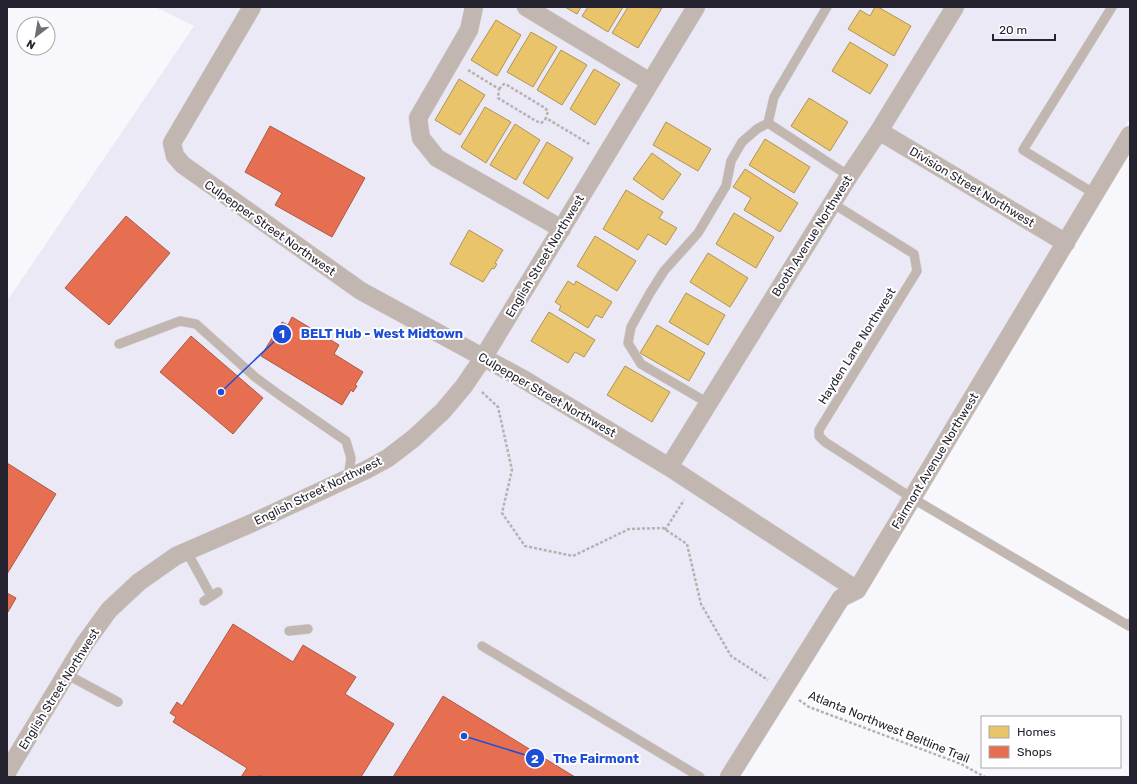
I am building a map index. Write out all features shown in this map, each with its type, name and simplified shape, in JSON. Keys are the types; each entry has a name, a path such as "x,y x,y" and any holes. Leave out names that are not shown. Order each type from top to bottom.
{"street":[{"name":"Culpepper Street Northwest","path":"252,7 172,143 175,156 183,165 361,292 523,379 669,467 857,590"},
{"path":"474,7 469,30 418,118 421,138 437,158 562,229"},
{"path":"526,7 650,82"},
{"name":"English Street Northwest","path":"7,772 85,644 109,610 139,582 176,556 252,523 366,470 388,458 414,438 443,411 484,358 696,7"},
{"name":"Booth Avenue Northwest","path":"669,467 955,7"},
{"name":"Division Street Northwest","path":"879,130 1066,243"},
{"name":"Fairmont Avenue Northwest","path":"729,777 841,598 857,590 1130,135"}],"lane":[{"path":"708,403 641,364 628,343 631,327 664,271 698,233 726,186 731,161 742,142 757,129 768,123 774,97 827,7"},
{"path":"1095,194 1022,150 1112,7"},
{"path":"768,123 849,176"},
{"name":"Hayden Lane Northwest","path":"832,203 914,254 917,271 819,430 820,436 825,442 912,498 1128,626 1130,623"},
{"path":"119,344 180,321 196,324 261,381 346,441 351,458 348,478"},
{"path":"187,552 211,597"},
{"path":"289,631 308,629"},
{"path":"482,646 700,777"},
{"path":"66,674 118,702"}],"path":[{"path":"452,60 499,89"},
{"path":"504,84 507,85 545,108 548,110 546,118 541,123 536,121 498,98 499,89 504,84"},
{"path":"546,118 594,147"},
{"name":"Atlanta Northwest Beltline Trail","path":"469,379 498,407 512,470 502,513 525,546 573,556 629,529 663,528 687,544 701,604 731,656 809,707 961,764 985,777"},
{"path":"665,530 685,498"}],"shaded area":[{"path":"155,7 1130,7 1130,119 857,590 726,777 7,777 7,301 194,26"}],"building: Homes":[{"path":"565,7 581,7 577,14"},
{"path":"588,7 623,7 608,32 582,16"},
{"path":"628,7 662,8 638,48 612,33"},
{"path":"875,7 878,7 911,26 894,56 848,29 860,10 870,16"},
{"path":"496,20 521,35 497,76 471,60"},
{"path":"531,32 557,47 533,87 507,72"},
{"path":"850,42 888,65 870,94 832,71"},
{"path":"561,50 587,65 562,105 537,90"},
{"path":"594,69 620,84 595,125 570,109"},
{"path":"459,79 485,95 460,135 435,120"},
{"path":"809,98 848,122 830,151 791,126"},
{"path":"485,107 511,122 486,163 461,147"},
{"path":"666,122 711,149 698,171 653,145"},
{"path":"515,124 540,140 516,180 490,165"},
{"path":"765,139 810,167 794,193 749,165"},
{"path":"547,142 573,158 548,199 523,183"},
{"path":"652,153 681,174 663,200 633,179"},
{"path":"745,169 798,203 780,232 744,210 751,198 733,187"},
{"path":"626,190 663,212 659,218 677,228 666,245 648,234 638,250 603,229"},
{"path":"734,213 774,237 756,268 716,244"},
{"path":"469,230 503,250 495,263 497,264 494,269 492,268 483,282 450,264"},
{"path":"595,236 636,261 617,291 577,266"},
{"path":"708,253 748,278 730,307 690,282"},
{"path":"568,281 574,285 576,281 612,302 602,318 596,315 588,328 559,310 561,306 555,302"},
{"path":"686,293 725,315 708,345 669,322"},
{"path":"549,312 595,340 584,357 575,352 568,363 531,341"},
{"path":"657,325 705,353 689,381 640,353"},
{"path":"625,366 670,392 652,422 607,395"}],"building: Shops":[{"path":"270,126 365,178 332,237 275,205 282,193 245,172"},
{"path":"126,216 170,253 109,325 65,288"},
{"path":"292,317 339,345 334,354 363,372 355,385 357,386 353,392 351,390 342,405 261,356 282,322 288,325"},
{"path":"191,336 263,398 233,434 160,372"},
{"path":"7,463 56,494 7,574"},
{"path":"7,593 16,598 8,612 7,611"},
{"path":"233,624 293,662 303,645 356,677 345,694 394,724 361,777 264,777 260,775 258,777 241,777 247,768 173,722 176,717 170,713 177,702 182,706"},
{"path":"443,696 575,777 393,777"}],"place":[{"name":"BELT Hub - West Midtown","path":"221,392"},
{"name":"The Fairmont","path":"464,736"}]}
